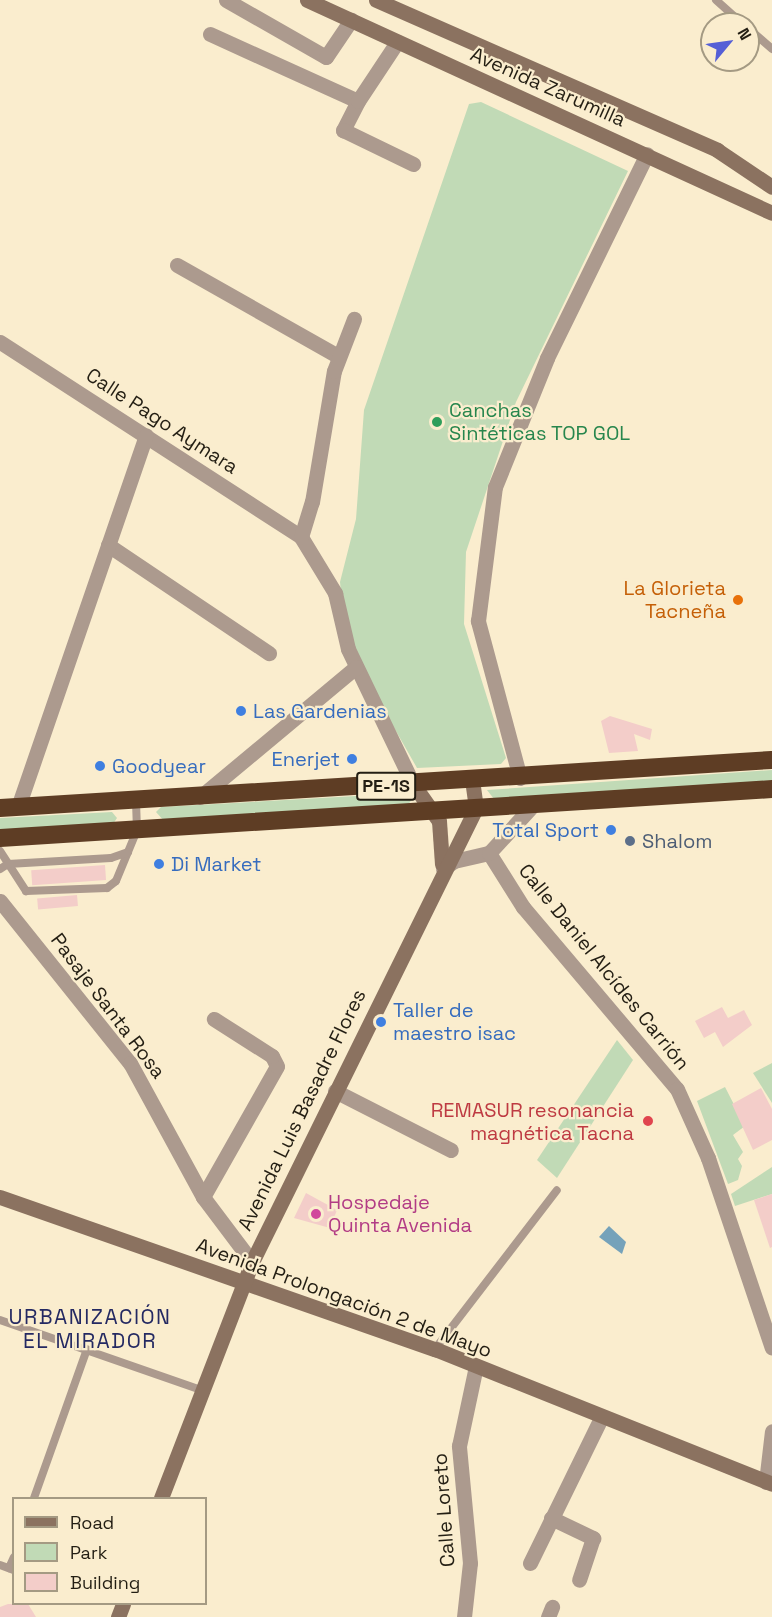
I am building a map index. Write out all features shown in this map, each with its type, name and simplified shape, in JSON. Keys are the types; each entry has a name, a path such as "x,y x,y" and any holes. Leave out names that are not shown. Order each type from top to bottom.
{"highway":[{"name":"PE-1S","path":"9,808 520,778 772,760"},
{"name":"PE-1S","path":"0,838 772,789"}],"street":[{"path":"226,0 326,57 351,20"},
{"name":"Avenida Zarumilla","path":"307,0 772,213"},
{"name":"Avenida Zarumilla","path":"376,0 717,150 772,187"},
{"path":"210,34 358,101"},
{"path":"397,42 358,101 343,130 413,164"},
{"path":"520,778 478,621 495,487 547,358 647,154"},
{"path":"177,266 338,356"},
{"path":"354,320 338,356 312,502 301,537 335,593 356,667 413,784 432,810 442,836 442,870"},
{"name":"Calle Pago Aymara","path":"0,342 301,537"},
{"path":"9,808 108,545 146,435"},
{"path":"108,545 269,653"},
{"path":"200,797 356,667"},
{"path":"472,781 476,808"},
{"path":"442,870 454,861 489,853 535,803"},
{"name":"Avenida Luis Basadre Flores","path":"161,1497 252,1262 442,870 476,808"},
{"name":"Calle Daniel Alcídes Carrión","path":"489,853 523,907 652,1054 682,1096 708,1158 772,1346"},
{"name":"Pasaje Santa Rosa","path":"0,901 130,1063 203,1197 232,1241 252,1262"},
{"path":"203,1197 277,1066 272,1056 214,1019"},
{"path":"335,1091 451,1150"},
{"name":"Avenida Prolongación 2 de Mayo","path":"0,1197 243,1284 435,1349 601,1418 769,1483"},
{"name":"Calle Loreto","path":"464,1617 470,1563 459,1446 476,1366"},
{"path":"530,1563 601,1418"},
{"path":"769,1483 772,1431"},
{"path":"551,1518 593,1538 579,1580"}],"lane":[{"path":"716,0 730,12"},
{"path":"760,38 772,49"},
{"path":"0,851 4,867 26,891 107,888 116,881 137,830 136,801"},
{"path":"4,867 111,858 128,852"},
{"path":"435,1349 557,1190"},
{"path":"0,1320 201,1390"},
{"path":"34,1497 87,1349"},
{"path":"0,1565 11,1569"}],"green space":[{"name":"Canchas Sintéticas TOP GOL","path":"481,102 628,171 516,402 466,552 464,624 506,758 501,764 417,768 363,673 343,612 340,582 356,519 364,410 469,104"},
{"path":"772,770 772,783 494,799 487,790"},
{"path":"409,793 412,799 408,805 164,821 156,812 161,807"},
{"path":"112,812 117,818 113,824 0,831 0,818"},
{"path":"617,1040 633,1060 557,1178 537,1160"},
{"path":"772,1063 772,1103 753,1073"},
{"path":"725,1087 745,1126 733,1135 743,1152 738,1159 742,1166 738,1180 728,1184 697,1101"},
{"path":"772,1167 772,1194 735,1206 731,1194"}],"water":[{"path":"609,1226 626,1242 622,1254 599,1237"}],"building":[{"path":"610,716 652,729 650,740 634,734 638,751 609,753 601,721"},
{"path":"105,865 106,880 32,885 31,870"},
{"path":"77,895 78,906 38,909 37,898"},
{"path":"722,1007 728,1018 744,1010 752,1025 723,1047 715,1032 704,1038 695,1021"},
{"path":"761,1088 772,1109 772,1140 753,1150 732,1104"},
{"name":"Hospedaje Quinta Avenida","path":"306,1193 337,1210 330,1228 294,1218"},
{"path":"772,1194 772,1247 770,1248 754,1200"},
{"path":"8,1604 29,1605 36,1617 0,1617 0,1607"}],"place":[{"name":"Canchas Sintéticas TOP GOL","path":"437,422"},
{"name":"La Glorieta Tacneña","path":"738,600"},
{"name":"Las Gardenias","path":"241,711"},
{"name":"Enerjet","path":"352,759"},
{"name":"Goodyear","path":"100,766"},
{"name":"Total Sport","path":"611,830"},
{"name":"Shalom","path":"630,841"},
{"name":"Di Market","path":"159,864"},
{"name":"Taller de maestro isac","path":"381,1022"},
{"name":"REMASUR resonancia magnética Tacna","path":"648,1121"},
{"name":"Hospedaje Quinta Avenida","path":"316,1214"}],"district":[{"name":"URBANIZACIÓN EL MIRADOR","path":"90,1329"}]}
